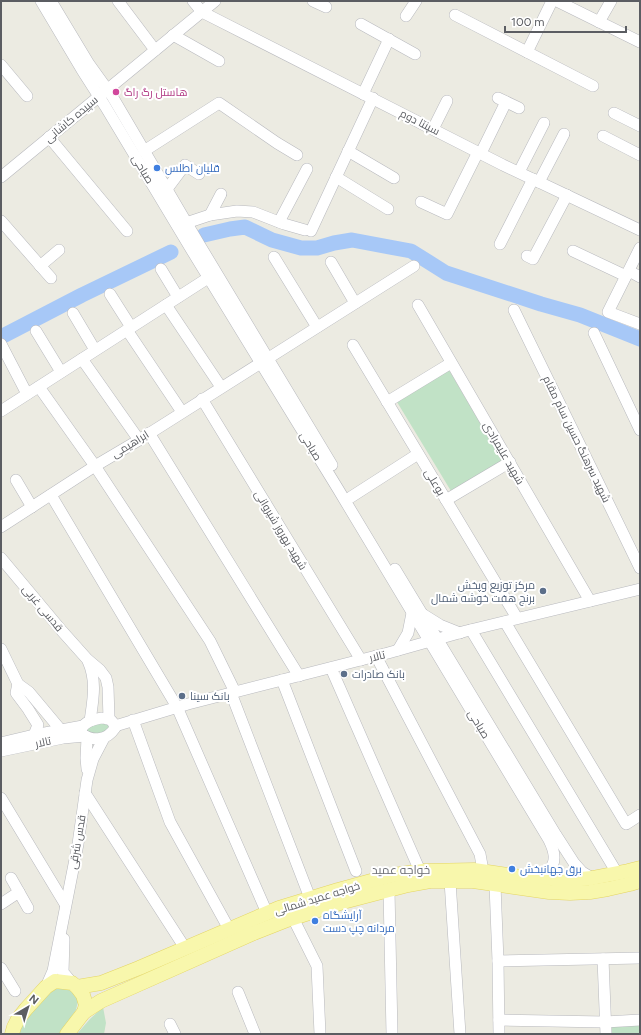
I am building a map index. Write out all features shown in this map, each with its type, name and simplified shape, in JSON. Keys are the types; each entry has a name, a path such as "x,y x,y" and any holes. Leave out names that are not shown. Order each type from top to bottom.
{"main road":[{"name":"خواجه عمید شمالی","path":"84,1012 106,999 254,933 287,920 392,884 420,872 474,870 521,877 570,880 592,878 614,867 640,868"},
{"name":"خواجه عمید شمالی","path":"46,987 55,981 74,985 101,983 279,908 310,898 392,884 408,884 430,881 473,881 549,892 570,893 608,889 640,881"},
{"path":"101,983 98,991 99,994 106,999"},
{"path":"67,1034 84,1012 86,1004 83,994 74,985"},
{"path":"1,1033 13,1030 18,1019 46,987"}],"street":[{"name":"صباحی","path":"40,1 82,70 103,93 144,151 264,360 538,814 574,863 582,872 592,878"},
{"name":"صباحی","path":"51,1 89,64 103,93 208,278 264,360 351,497 417,614"},
{"path":"118,1 155,50"},
{"path":"193,1 202,12"},
{"name":"سپیده کاشانی","path":"1,177 215,1"},
{"path":"313,1 326,7"},
{"path":"406,16 416,1"},
{"path":"527,52 552,1"},
{"path":"557,1 640,42"},
{"path":"600,22 611,1"},
{"name":"سپنتا دوم","path":"202,12 480,153 640,230"},
{"path":"455,15 593,86"},
{"path":"361,24 415,54"},
{"path":"173,35 219,62"},
{"path":"186,223 210,215 237,211 253,212 279,222 308,230 348,151 389,39"},
{"path":"1,65 27,96"},
{"path":"420,202 447,214 480,153 502,100 519,108"},
{"path":"433,129 447,102"},
{"path":"144,151 219,103 277,143 297,154"},
{"path":"614,113 640,126"},
{"path":"520,172 544,123"},
{"path":"500,244 564,134"},
{"path":"603,136 640,155"},
{"path":"49,137 127,231"},
{"path":"348,151 394,178"},
{"path":"167,189 185,165 199,174"},
{"path":"279,222 307,169"},
{"path":"336,177 388,209"},
{"path":"210,215 221,194"},
{"path":"527,256 533,259 567,195"},
{"path":"1,221 51,278"},
{"path":"640,248 608,312 640,324"},
{"path":"40,266 59,250"},
{"path":"573,251 627,274 640,277"},
{"path":"274,257 317,327"},
{"path":"331,262 355,303"},
{"name":"ابراهیمی","path":"1,527 95,466 139,440 414,266"},
{"path":"161,269 178,297"},
{"path":"1,411 208,278"},
{"path":"110,294 129,329 182,412"},
{"path":"166,305 221,388"},
{"name":"شهید علیمرادی","path":"418,305 590,601"},
{"name":"شهید سرهنگ حسین سام مقام","path":"514,310 640,568"},
{"path":"73,313 95,350"},
{"path":"36,331 61,372"},
{"path":"594,333 640,430"},
{"path":"1,344 27,394"},
{"name":"بوعلی","path":"352,345 517,618"},
{"path":"82,359 139,440"},
{"path":"387,402 451,363"},
{"path":"39,387 95,466 210,641 233,692 310,898"},
{"name":"شهید بهروز شیروانی","path":"202,399 361,660"},
{"path":"149,433 299,676"},
{"path":"351,497 418,454"},
{"path":"446,500 510,462"},
{"path":"16,480 32,507"},
{"path":"51,495 178,707 267,913"},
{"name":"قدسی غربی","path":"1,558 40,606 106,678 112,723"},
{"name":"تالار","path":"112,723 133,720 233,692 331,668 517,618 640,589"},
{"path":"398,650 417,614 460,633"},
{"path":"505,622 626,824 640,815"},
{"path":"471,630 614,867"},
{"path":"1,649 18,684 29,692 60,729"},
{"path":"376,656 480,854 482,871"},
{"name":"قدسی غربی","path":"86,730 92,704 94,686 92,671 87,659"},
{"path":"331,668 420,872"},
{"path":"282,680 356,871"},
{"path":"18,684 16,693 38,725 34,735"},
{"path":"101,718 112,723 115,728 112,733 104,738 96,739 86,730 92,720 101,718"},
{"path":"133,720 170,822 229,929"},
{"name":"تالار","path":"1,743 60,729 86,730"},
{"name":"تالار","path":"1,752 63,738 86,730"},
{"name":"قدس شرقی","path":"86,730 87,780"},
{"name":"قدس شرقی","path":"46,987 53,971 78,844 87,780 93,758 104,738"},
{"path":"85,793 185,948"},
{"path":"1,798 65,904"},
{"name":"صباحی","path":"521,877 541,874 547,871 553,863 554,851 538,814"},
{"path":"11,878 28,908"},
{"path":"450,881 460,1034"},
{"path":"392,884 392,1034"},
{"path":"495,885 499,1034"},
{"path":"1,904 19,892"},
{"name":"قدس شرقی","path":"65,904 63,972 74,985"},
{"path":"296,924 317,966 320,1034"},
{"path":"498,961 640,958"},
{"path":"603,959 606,1034"},
{"path":"1,968 15,991"},
{"path":"238,992 255,1034"},
{"path":"499,1020 605,1022 640,1020"},
{"path":"170,1024 175,1034"}],"green space":[{"path":"449,370 503,462 451,491 397,402"},
{"path":"96,723 110,724 110,731 101,735 87,732 86,727"},
{"path":"58,987 66,987 74,992 78,1001 76,1010 61,1032 58,1034 19,1034 21,1025 48,994"},
{"path":"103,1007 106,1023 104,1034 77,1034 90,1019"},
{"path":"640,1024 640,1034 612,1034 612,1026"}],"waterway":[{"path":"204,235 245,227 272,240 301,248 317,248 352,240 411,251 446,273 580,315 640,339"},
{"path":"1,337 82,295 171,252"}],"place":[{"name":"هاستل رگ راگ","path":"116,92"},
{"name":"قلیان اطلس","path":"157,168"},
{"name":"مرکز توزیع وپخش برنج هفت خوشه شمال","path":"543,591"},
{"name":"بانک صادرات","path":"344,674"},
{"name":"بانک سینا","path":"182,696"},
{"name":"برق جهانبخش","path":"512,869"},
{"name":"آرایشگاه مردانه چپ دست","path":"315,921"}],"district":[{"name":"خواجه عمید","path":"401,870"}]}
